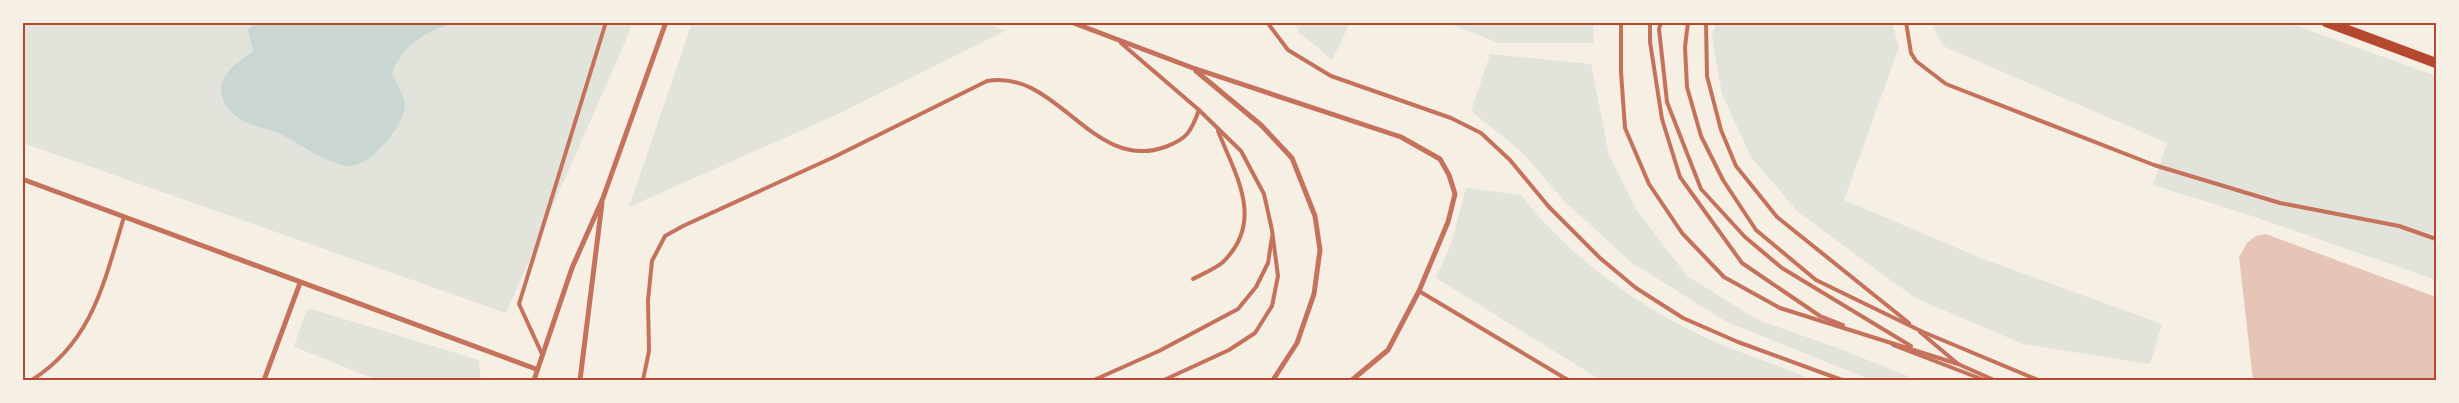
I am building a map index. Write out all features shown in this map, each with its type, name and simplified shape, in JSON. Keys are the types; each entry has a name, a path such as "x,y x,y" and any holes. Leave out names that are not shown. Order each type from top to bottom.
{"main road":[{"path":"2326,22 2436,63"}],"street":[{"path":"534,380 536,369 572,268 603,198 666,22"},
{"path":"1071,22 1121,43 1400,137 1440,159 1450,174 1455,194 1448,222 1419,290 1388,350 1352,380"},
{"path":"1193,68 1261,125 1292,158 1315,216 1320,250 1314,294 1297,343 1273,380"},
{"path":"22,179 536,369"},
{"path":"580,380 603,198"},
{"path":"264,380 300,283"}],"lane":[{"path":"542,354 519,304 606,22"},
{"path":"1267,22 1288,50 1331,76 1451,118 1481,134 1510,160 1549,207 1600,258 1636,288 1684,318 1738,342 1842,380"},
{"path":"1621,22 1621,72 1625,128 1649,184 1682,233 1724,277 1780,308 1917,349 1994,380"},
{"path":"1650,22 1650,42 1662,119 1680,177 1742,263 1820,316 1984,380"},
{"path":"1661,22 1659,29 1668,102 1701,189 1745,238 1782,268 1917,349"},
{"path":"1688,22 1685,47 1688,87 1701,136 1723,180 1756,230 1816,280 1923,332 2038,380"},
{"path":"1706,22 1708,76 1721,130 1736,166 1777,217 1958,364"},
{"path":"1906,22 1910,53 1916,61 1946,84 2154,165 2280,203 2399,226 2436,239"},
{"path":"1121,43 1199,110 1241,151 1264,194 1272,230 1278,276 1272,306 1255,333 1229,350 1164,380"},
{"path":"643,380 649,351 648,300 652,261 665,236 683,226 834,157 987,80 1012,79 1057,104 1101,139 1120,148 1148,153 1169,146 1192,132 1199,110"},
{"path":"1193,279 1222,263 1241,239 1247,216 1244,196 1217,128"},
{"path":"32,380 48,370 75,341 93,314 124,217"},
{"path":"1094,380 1159,351 1238,309 1256,287 1268,263 1272,230"},
{"path":"1419,290 1568,380"}],"shaded area":[{"path":"984,22 1005,31 836,115 629,207 692,23"},
{"path":"23,23 632,23 506,313 23,143"},
{"path":"256,23 454,23 425,35 402,54 392,73 402,92 405,104 400,122 377,152 368,159 350,166 333,162 278,133 245,122 233,114 225,105 221,91 224,78 232,68 253,51 248,30"},
{"path":"1294,23 1350,23 1332,60 1300,33"},
{"path":"1448,23 1593,23 1594,43 1499,43"},
{"path":"1716,23 1892,23 1899,47 1844,200 1978,257 2162,324 2150,364 2023,344 1915,298 1798,212 1751,157 1722,94 1712,37"},
{"path":"1931,23 2289,23 2436,76 2436,280 2249,215 2153,185 2167,143 1943,46"},
{"path":"1490,54 1591,64 1609,155 1636,209 1687,276 1758,320 1835,347 1918,380 1871,380 1725,321 1631,262 1564,201 1523,153 1471,111"},
{"path":"1466,188 1521,195 1558,237 1579,256 1647,306 1710,340 1813,380 1601,380 1436,278 1451,244"},
{"path":"311,309 479,360 481,380 377,380 300,349 294,346 306,311"}],"building":[{"path":"2266,234 2436,297 2436,380 2253,380 2239,257 2247,243 2256,236"}]}
